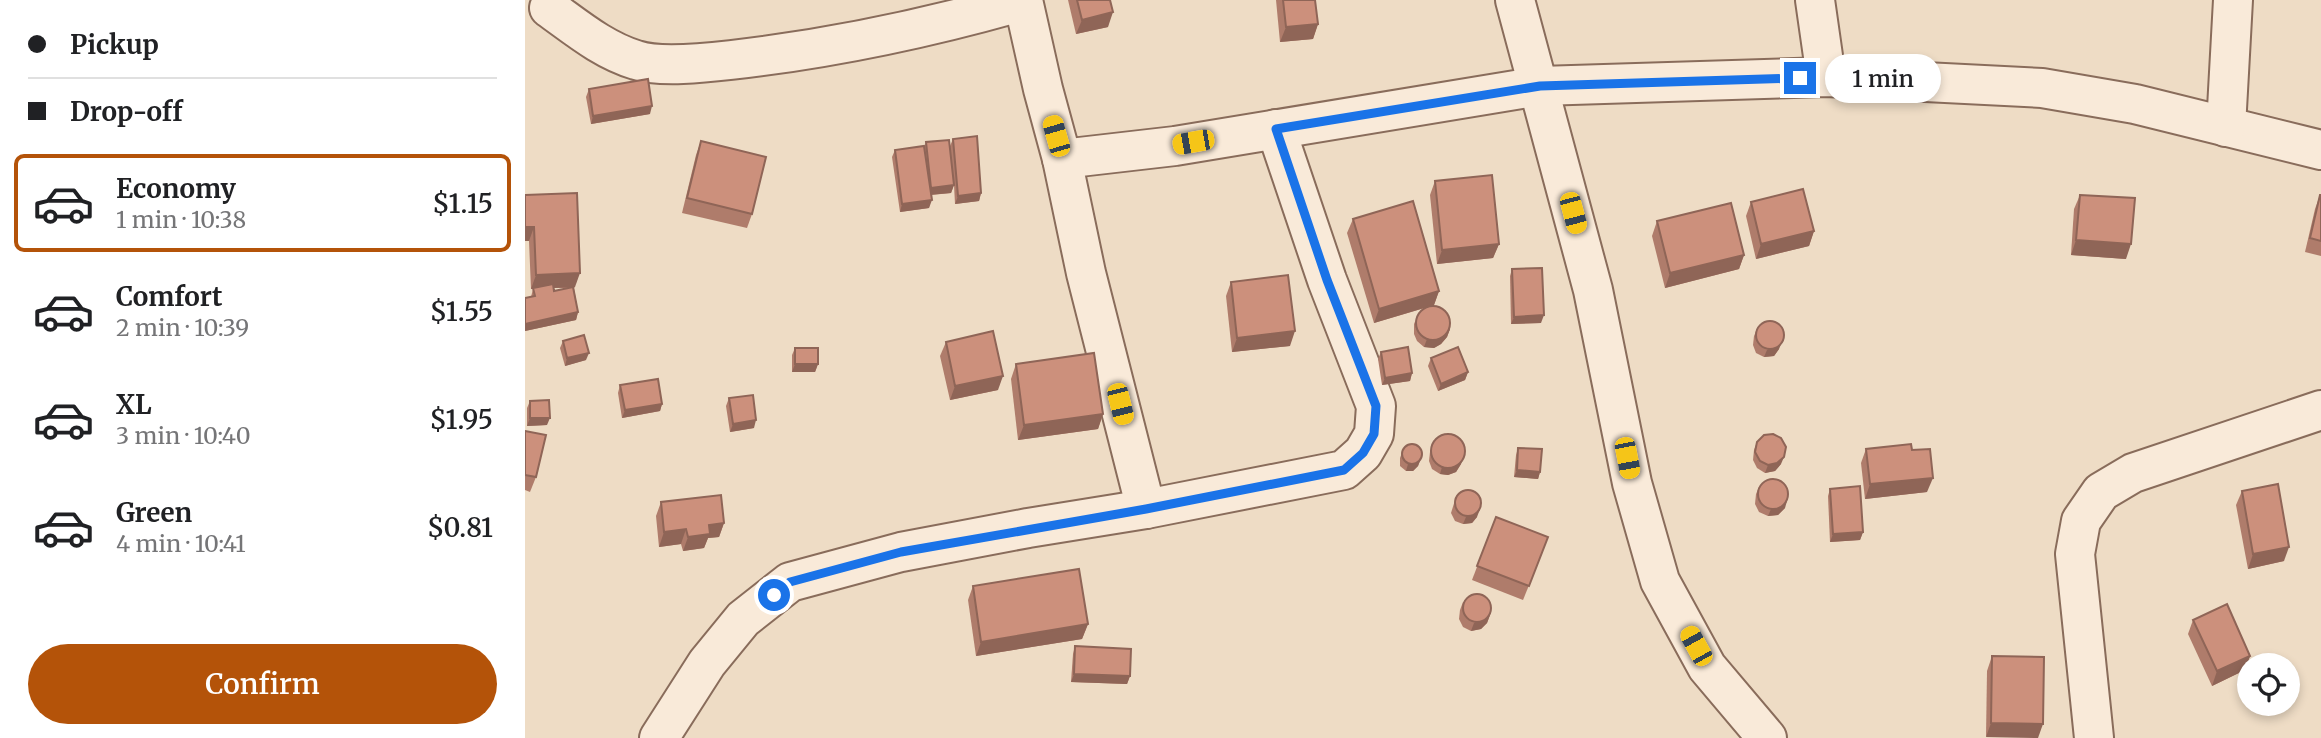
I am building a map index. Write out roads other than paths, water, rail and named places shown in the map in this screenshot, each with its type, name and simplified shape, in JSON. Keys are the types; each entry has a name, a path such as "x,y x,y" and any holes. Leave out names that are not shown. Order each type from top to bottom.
{"street":[{"path":"1515,0 1593,290 1632,483 1660,581 1707,667 1767,738"},
{"path":"1815,0 1826,77"},
{"path":"2226,127 2233,0"},
{"path":"544,13 605,47 638,61 689,65 789,52 962,19 1023,1 1062,159 1086,273 1146,509"},
{"path":"1062,159 1175,146 1540,86 1826,77 2042,88 2135,104 2321,150"},
{"path":"659,738 707,663 743,620 790,582 901,552 1146,509 1344,470 1363,453 1374,434 1376,406 1327,280 1276,129"},
{"path":"2094,738 2075,554 2081,521 2101,492 2133,473 2318,421"}]}
